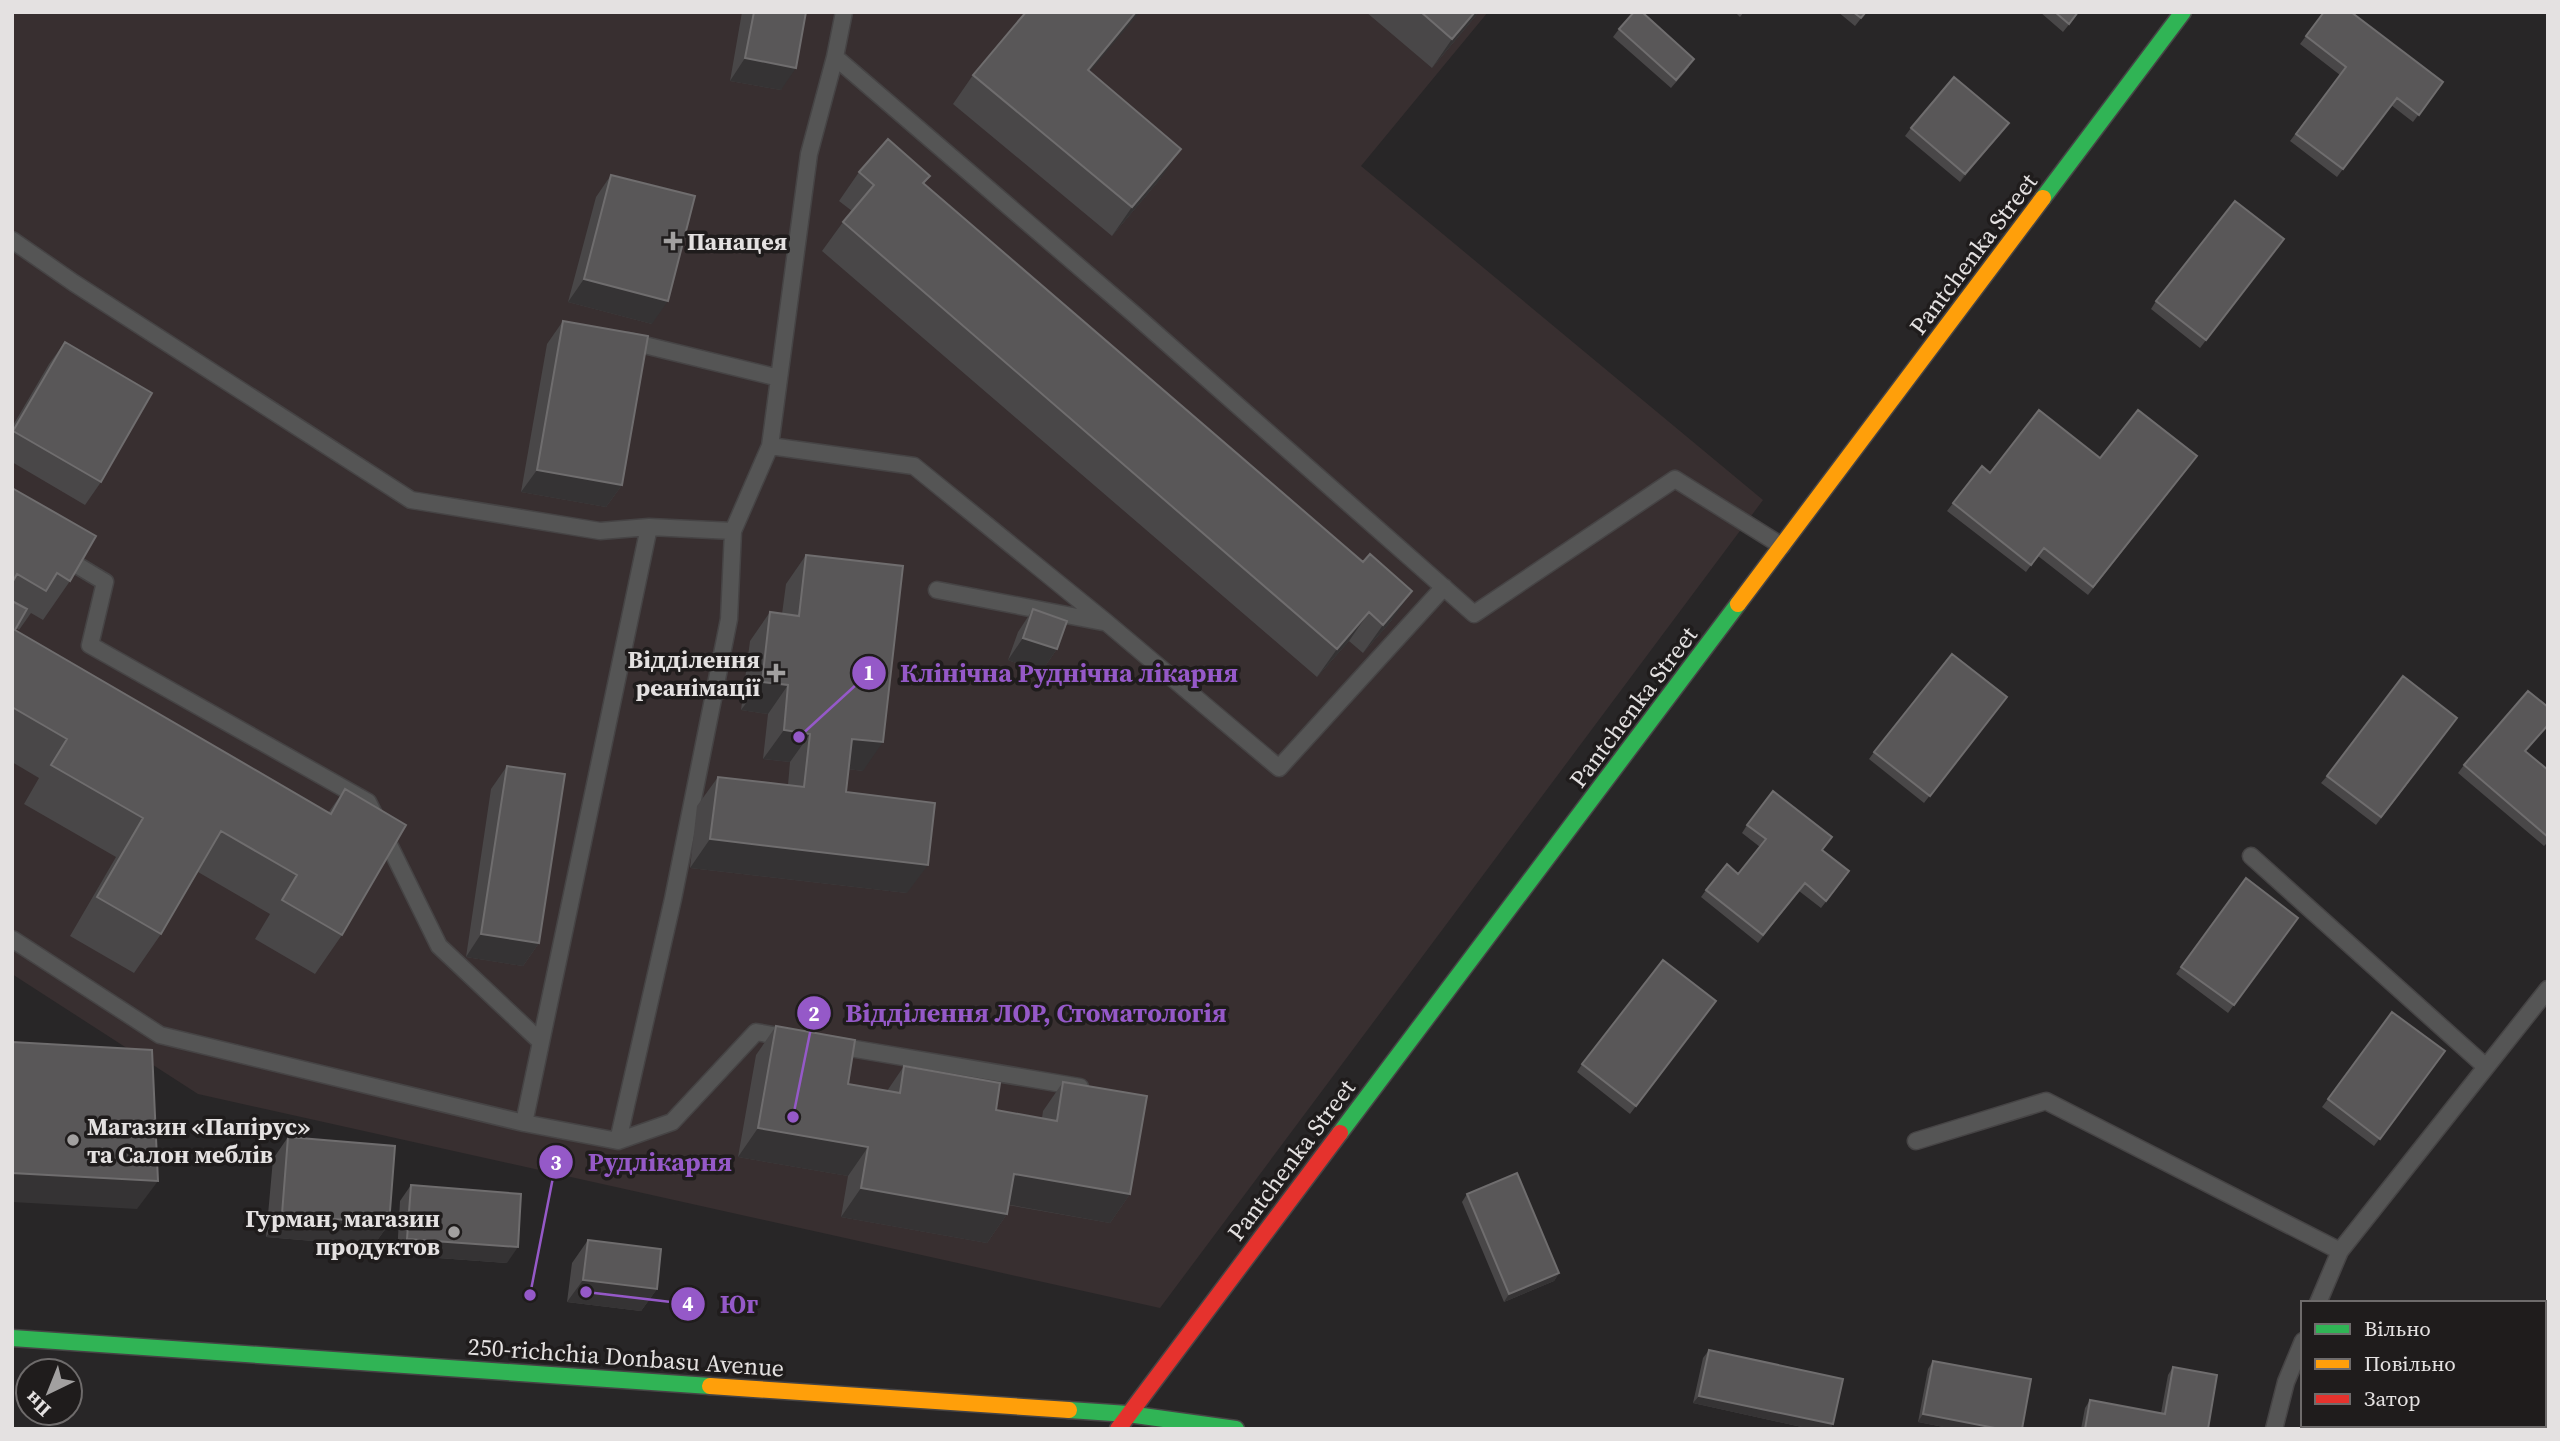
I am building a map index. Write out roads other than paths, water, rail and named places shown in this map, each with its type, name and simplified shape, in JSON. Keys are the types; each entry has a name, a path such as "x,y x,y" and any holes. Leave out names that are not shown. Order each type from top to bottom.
{"street":[{"name":"Pantchenka Street","path":"1118,1429 2183,12"},
{"name":"250-richchia Donbasu Avenue","path":"12,1338 1128,1414 1236,1429"}],"lane":[{"path":"618,1142 673,899 729,619 733,531 770,446 809,154 844,12"},
{"path":"835,57 1146,324 1474,614 1675,479 1782,546"},
{"path":"12,240 74,283 411,500 600,531 649,527 733,531"},
{"path":"616,338 779,378"},
{"path":"770,446 914,466 1279,768 1444,587"},
{"path":"524,1124 649,527"},
{"path":"47,548 105,582 90,645 368,802 439,946 541,1042"},
{"path":"937,590 1105,622"},
{"path":"2251,856 2486,1068"},
{"path":"12,939 160,1035 524,1124 618,1142 672,1122 756,1032 1080,1087"},
{"path":"2320,1301 2340,1251 2548,989"},
{"path":"1916,1141 2046,1101 2340,1251"},
{"path":"2274,1429 2286,1382 2301,1346"}],"place":[{"name":"Панацея","path":"673,241"},
{"name":"Відділення реанімації","path":"776,673"},
{"name":"Клінічна Руднічна лікарня","path":"799,737"},
{"name":"Відділення ЛОР, Стоматологія","path":"793,1117"},
{"name":"Магазин «Папірус» та Салон меблів","path":"73,1140"},
{"name":"Гурман, магазин продуктов","path":"454,1232"},
{"name":"Юг","path":"586,1292"},
{"name":"Рудлікарня","path":"530,1295"}]}
